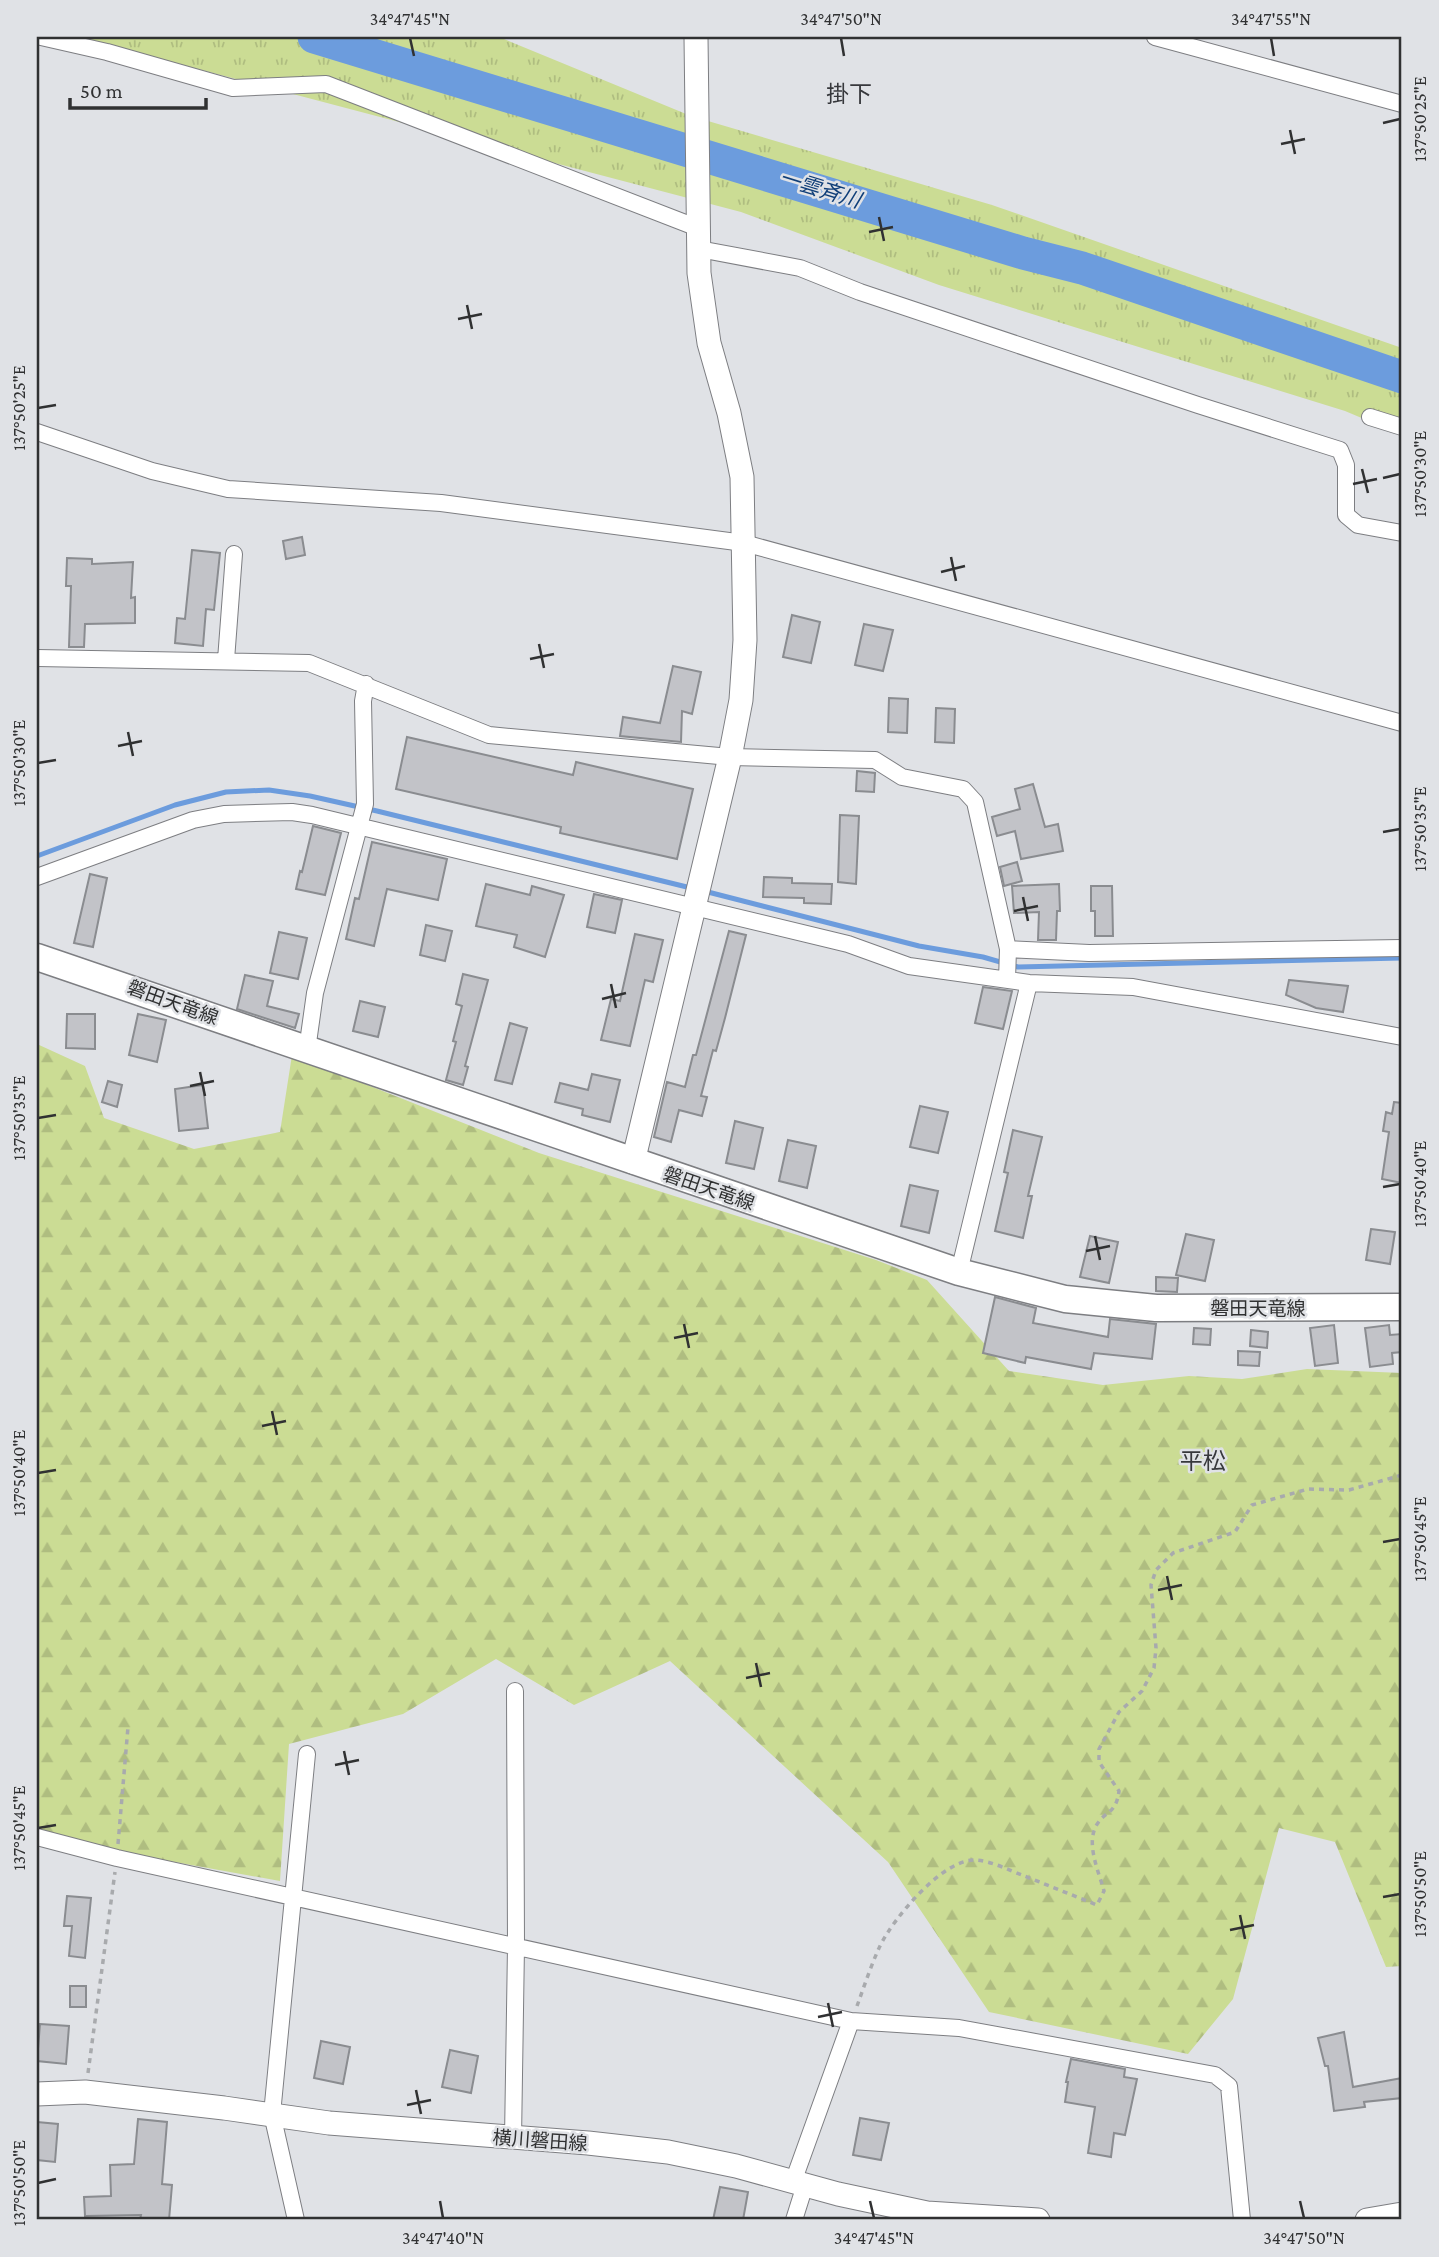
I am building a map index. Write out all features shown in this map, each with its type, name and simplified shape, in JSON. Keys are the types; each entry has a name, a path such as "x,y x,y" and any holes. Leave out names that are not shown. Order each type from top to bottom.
{"main road":[{"name":"磐田天竜線","path":"37,957 959,1272 1065,1299 1156,1308 1402,1307"}],"street":[{"path":"41,37 107,52 233,88 326,84 860,292 1340,450 1346,464 1346,515 1359,525 1402,533"},
{"path":"633,1162 730,757 742,688 745,640 742,477 729,412 709,343 699,273 696,37"},
{"path":"1155,37 1402,104"},
{"path":"1370,416 1402,426"},
{"path":"37,432 152,471 228,489 441,503 744,543 1402,723"},
{"path":"226,660 234,554"},
{"path":"37,657 309,663 488,734 730,757 875,760 902,777 963,789 975,802 1008,949 1006,980"},
{"path":"307,1050 315,993 365,804 363,701 366,684"},
{"path":"37,877 193,820 224,814 292,812 360,824 695,898 909,965 1029,983 1133,987 1402,1037"},
{"path":"1008,949 1089,953 1402,948"},
{"path":"959,1272 1029,983"},
{"path":"513,2139 516,1946 515,1691"},
{"path":"296,2220 272,2114 307,1754"},
{"path":"37,1837 117,1858 851,2021 959,2028 1215,2075 1229,2086 1242,2220"},
{"path":"794,2220 799,2183 851,2021"},
{"name":"横川磐田線","path":"37,2094 85,2092 329,2123 588,2143 668,2152 927,2213 1038,2220"},
{"path":"1367,2220 1402,2214"}],"path":[{"path":"851,2021 880,1945 920,1894 953,1866 975,1860 1006,1869 1097,1905 1104,1891 1092,1845 1096,1826 1117,1805 1119,1791 1099,1762 1099,1749 1119,1712 1142,1691 1154,1668 1156,1648 1151,1585 1156,1570 1173,1553 1235,1532 1252,1505 1308,1489 1349,1490 1402,1475"},
{"path":"85,2092 117,1858 128,1727"}],"green space":[{"path":"76,37 499,37 691,116 992,205 1402,348 1402,435 1345,411 939,285 741,212"},
{"path":"37,1044 85,1066 104,1118 194,1149 280,1132 292,1055 539,1153 876,1260 927,1280 1009,1371 1103,1385 1189,1376 1242,1379 1307,1369 1402,1373 1402,1966 1386,1967 1335,1842 1279,1828 1233,1999 1188,2054 989,2012 888,1862 670,1661 574,1705 496,1659 403,1714 289,1744 280,1881 37,1837"}],"building":[{"path":"302,537 305,555 286,559 283,541"},
{"path":"192,550 220,553 214,610 206,609 203,646 175,643 177,618 185,619"},
{"path":"67,558 92,559 92,564 133,562 131,598 135,597 135,623 85,624 84,647 69,647 71,586 66,586"},
{"path":"792,615 820,622 811,663 783,657"},
{"path":"864,624 893,630 883,671 855,665"},
{"path":"673,666 701,672 692,714 682,711 681,742 620,736 623,717 660,723"},
{"path":"889,698 908,699 907,733 888,732"},
{"path":"936,708 955,709 954,743 935,742"},
{"path":"407,737 573,775 576,762 693,789 677,859 560,833 561,827 396,789"},
{"path":"857,771 875,773 874,792 856,791"},
{"path":"1033,784 1045,827 1058,824 1063,851 1021,859 1015,831 997,836 992,817 1020,809 1015,789"},
{"path":"840,815 859,816 856,884 838,882"},
{"path":"313,826 341,833 325,895 296,889"},
{"path":"372,842 447,859 438,900 387,889 374,946 346,939 355,898 359,899"},
{"path":"1017,862 1022,881 1004,886 1000,867"},
{"path":"90,874 107,878 93,947 74,943"},
{"path":"764,877 792,878 792,883 832,884 831,904 804,903 804,898 763,897"},
{"path":"486,884 530,895 532,886 564,895 545,957 514,947 517,935 476,926"},
{"path":"1059,884 1060,911 1057,911 1056,940 1038,940 1039,912 1014,913 1012,886"},
{"path":"1091,886 1112,886 1113,936 1095,936"},
{"path":"594,894 622,900 615,933 587,927"},
{"path":"426,925 452,931 445,961 420,955"},
{"path":"729,931 746,935 716,1051 713,1050 701,1096 707,1097 702,1116 679,1110 671,1142 654,1137 667,1082 685,1087"},
{"path":"279,932 307,938 298,979 270,973"},
{"path":"635,934 663,940 653,982 645,980 630,1046 601,1040 611,999 620,1001"},
{"path":"463,974 488,980 465,1066 468,1067 463,1085 446,1080 462,1006 456,1004"},
{"path":"245,975 273,981 267,1006 299,1014 295,1028 237,1009"},
{"path":"1289,980 1348,986 1343,1012 1316,1008 1286,995"},
{"path":"983,987 1012,991 1003,1029 975,1023"},
{"path":"360,1001 385,1007 378,1037 353,1031"},
{"path":"67,1014 95,1014 95,1049 66,1048"},
{"path":"138,1014 166,1020 157,1062 129,1055"},
{"path":"510,1023 527,1028 512,1084 495,1080"},
{"path":"592,1074 620,1080 610,1122 582,1115 583,1109 555,1102 560,1083 588,1090"},
{"path":"108,1081 122,1085 117,1107 102,1102"},
{"path":"203,1085 208,1128 179,1131 175,1089"},
{"path":"1394,1102 1402,1103 1402,1183 1382,1179 1389,1132 1383,1131 1386,1112 1392,1114"},
{"path":"920,1106 948,1112 938,1153 910,1147"},
{"path":"735,1121 763,1128 754,1169 726,1163"},
{"path":"1013,1130 1042,1137 1028,1196 1032,1196 1023,1238 995,1231 1008,1173 1004,1172"},
{"path":"788,1140 816,1146 807,1188 779,1181"},
{"path":"910,1185 938,1191 929,1233 901,1226"},
{"path":"1371,1229 1395,1232 1390,1264 1366,1260"},
{"path":"1186,1234 1214,1240 1205,1281 1176,1275"},
{"path":"1090,1236 1118,1242 1109,1283 1080,1277"},
{"path":"1156,1277 1178,1278 1177,1292 1156,1291"},
{"path":"995,1297 1036,1308 1033,1323 1108,1337 1110,1319 1156,1324 1152,1359 1094,1353 1091,1369 1026,1357 1025,1363 983,1353"},
{"path":"1334,1325 1338,1363 1315,1366 1310,1328"},
{"path":"1389,1325 1390,1335 1402,1334 1402,1352 1392,1353 1393,1364 1370,1367 1365,1328"},
{"path":"1194,1328 1211,1329 1210,1345 1193,1344"},
{"path":"1251,1330 1268,1332 1267,1348 1250,1346"},
{"path":"1238,1351 1260,1352 1259,1366 1238,1365"},
{"path":"67,1896 91,1898 85,1958 69,1956 72,1926 64,1926"},
{"path":"70,1986 86,1986 86,2007 70,2007"},
{"path":"40,2024 69,2026 66,2064 37,2061"},
{"path":"1344,2032 1353,2087 1402,2078 1402,2098 1364,2102 1365,2107 1334,2111 1328,2066 1325,2066 1318,2038"},
{"path":"321,2041 350,2047 343,2084 314,2078"},
{"path":"450,2050 478,2056 471,2093 442,2087"},
{"path":"1071,2059 1125,2069 1124,2077 1137,2079 1125,2135 1114,2133 1111,2157 1088,2153 1095,2107 1065,2102"},
{"path":"860,2118 889,2123 881,2160 853,2155"},
{"path":"138,2119 167,2122 162,2184 172,2185 169,2220 140,2220 141,2215 85,2216 84,2197 111,2196 110,2165 134,2164"},
{"path":"37,2122 58,2124 55,2162 37,2160"},
{"path":"720,2187 748,2192 743,2220 713,2220"}],"waterway":[{"name":"一雲斉川","path":"314,37 1023,253 1082,268 1402,377"},
{"path":"37,856 175,805 226,792 269,790 377,811 691,888"},
{"path":"704,891 919,946 983,957 1018,967 1402,958"}],"district":[{"name":"掛下","path":"849,94"},
{"name":"平松","path":"1203,1461"}]}
